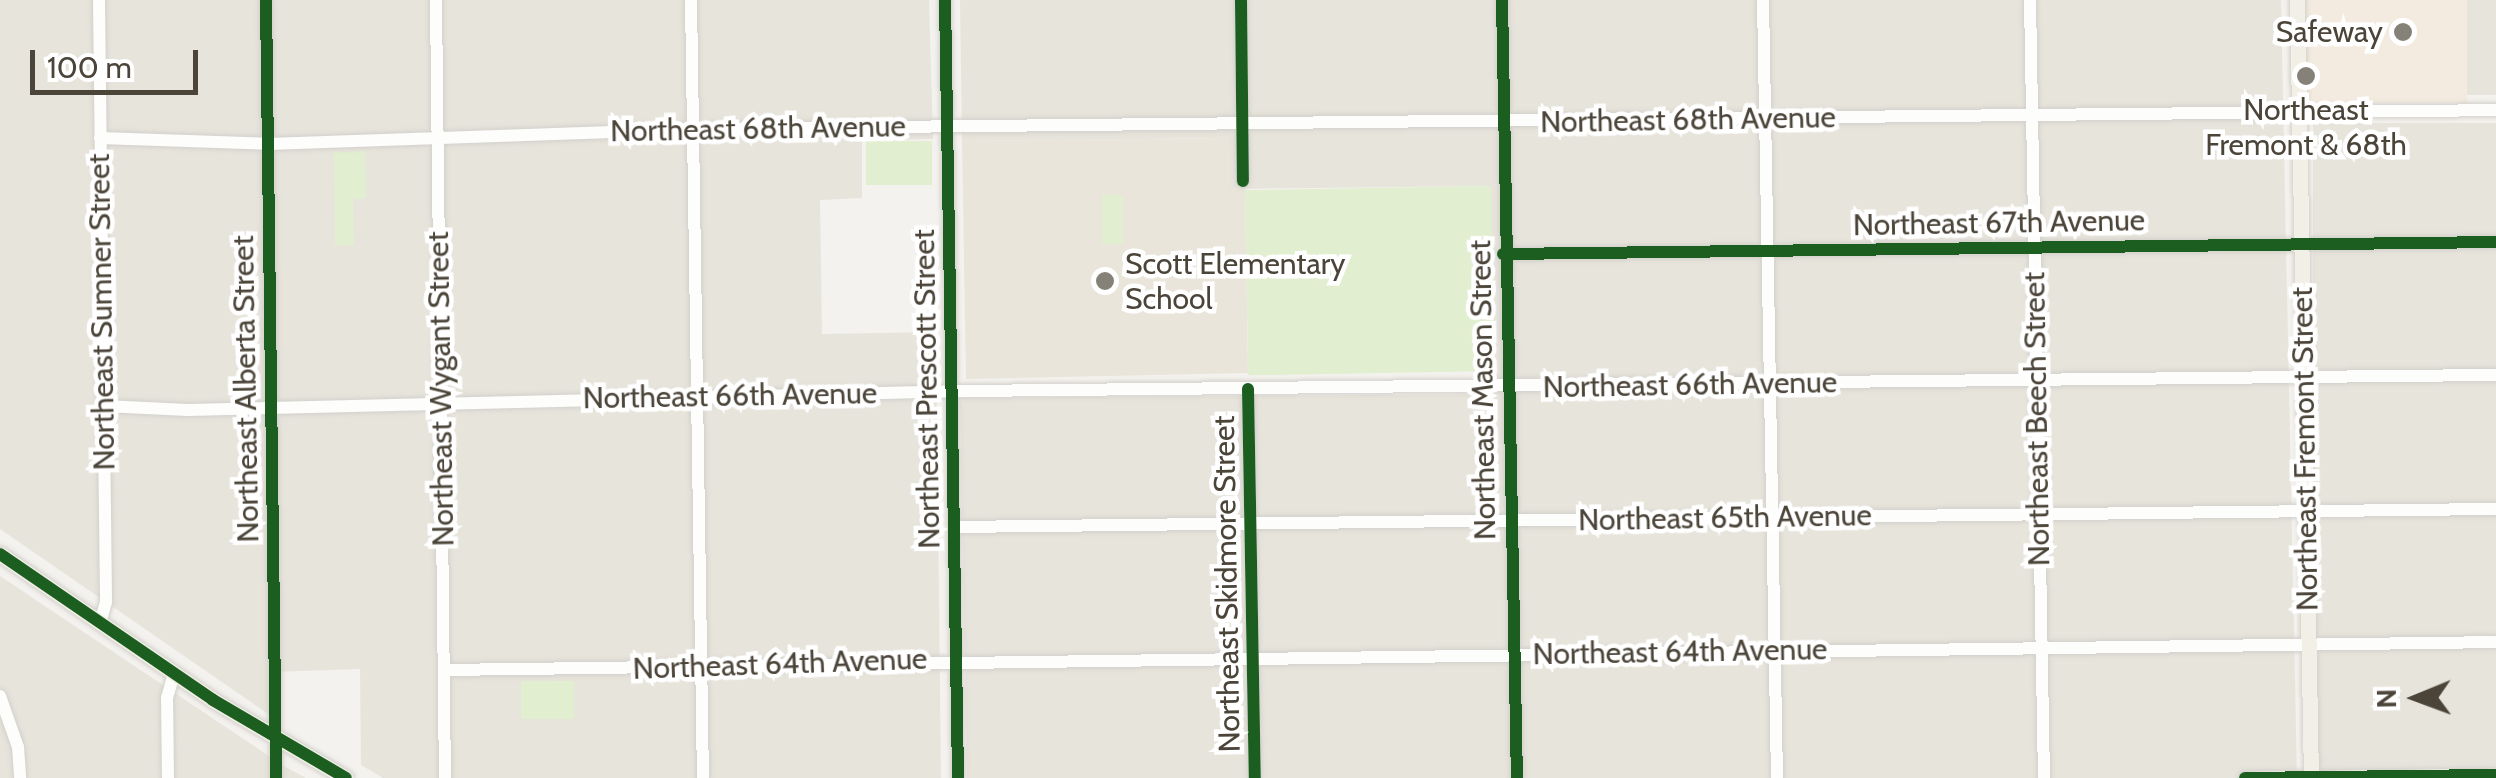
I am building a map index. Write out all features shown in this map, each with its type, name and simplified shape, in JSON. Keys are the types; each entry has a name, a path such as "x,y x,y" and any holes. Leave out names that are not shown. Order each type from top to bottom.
{"main road":[{"name":"Northeast Fremont Street","path":"2297,0 2311,778"},
{"path":"0,554 174,674 346,778"}],"street":[{"name":"Northeast Sumner Street","path":"99,0 106,602 100,623"},
{"name":"Northeast Alberta Street","path":"266,0 276,778"},
{"name":"Northeast Wygant Street","path":"436,0 446,778"},
{"path":"691,0 703,778"},
{"name":"Northeast Prescott Street","path":"946,0 958,778"},
{"path":"1241,0 1243,181"},
{"name":"Northeast Mason Street","path":"1502,0 1503,254 1517,778"},
{"path":"1763,0 1777,778"},
{"name":"Northeast Beech Street","path":"2030,0 2044,778"},
{"name":"Northeast 68th Avenue","path":"100,138 268,144 436,135 693,129 2496,110"},
{"name":"Northeast 67th Avenue","path":"1503,254 2496,242"},
{"name":"Northeast 66th Avenue","path":"104,406 269,408 442,400 952,392 2496,375"},
{"name":"Northeast Skidmore Street","path":"1248,389 1256,778"},
{"name":"Northeast 65th Avenue","path":"954,527 2496,509"},
{"name":"Northeast 64th Avenue","path":"444,670 701,668 956,660 2496,642"},
{"path":"168,778 167,698 174,674"},
{"path":"0,696 18,747 20,778"},
{"path":"2246,778 2496,775"}],"shaded area":[{"path":"0,0 929,0 933,139 862,141 862,198 820,200 822,334 936,332 941,778 383,778 361,765 360,669 273,672 274,718 0,529"},
{"path":"960,0 2281,0 2297,778 967,778 960,398 1491,394 1494,371 1490,186 1229,189 1228,138 962,141"},
{"name":"Safeway","path":"2305,0 2467,0 2467,103 2305,103"},
{"path":"2467,0 2496,0 2496,95 2467,95"},
{"path":"2313,123 2496,123 2496,778 2313,778"},
{"name":"Scott Elementary School","path":"1228,138 1229,188 1245,189 1248,373 966,379 962,141"},
{"path":"0,576 284,766 306,778 0,778"}],"green space":[{"path":"866,141 932,141 932,185 866,185"},
{"path":"365,151 366,198 353,199 354,245 335,246 334,152"},
{"path":"1491,186 1494,371 1248,375 1245,190"},
{"path":"1102,195 1123,195 1123,244 1102,244"},
{"path":"521,681 574,681 574,719 521,719"}],"cycle path":[{"path":"266,0 276,778"},
{"path":"945,0 958,778"},
{"path":"1241,0 1243,181"},
{"path":"1502,0 1517,778"},
{"path":"1503,254 2496,242"},
{"path":"1248,389 1255,778"},
{"path":"0,554 213,700 346,778"},
{"path":"2245,778 2496,775"}],"place":[{"name":"Safeway","path":"2403,32"},
{"name":"Northeast Fremont & 68th","path":"2306,76"},
{"name":"Scott Elementary School","path":"1105,281"}]}
